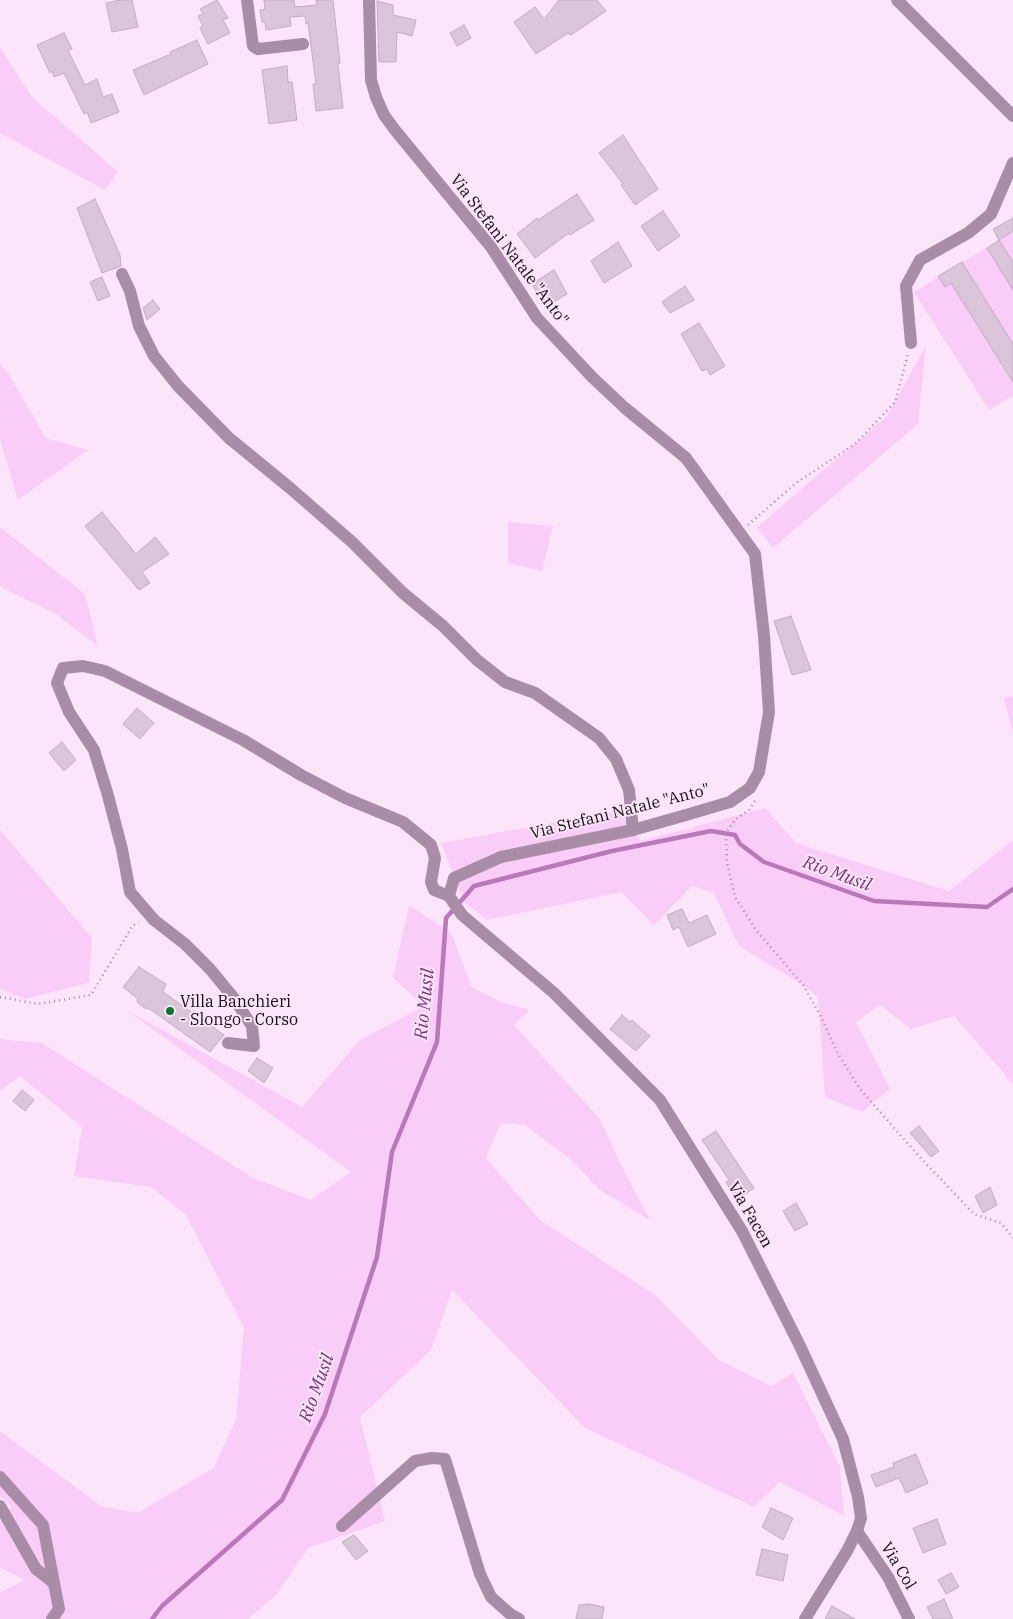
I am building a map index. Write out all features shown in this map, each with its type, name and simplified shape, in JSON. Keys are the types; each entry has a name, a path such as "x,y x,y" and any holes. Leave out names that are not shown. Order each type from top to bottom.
{"street":[{"path":"247,0 253,46 258,49 303,44"},
{"name":"Via Stefani Natale \"Anto\"","path":"369,0 371,80 384,115 394,130 491,247 537,318 605,390 686,458 755,554 764,636 768,712 759,772 750,788 730,802 632,830 501,856 454,878 449,896"},
{"path":"897,0 1013,116"},
{"path":"911,343 906,286 920,260 968,233 992,214 1013,163"},
{"path":"122,274 130,291 139,326 154,356 178,386 229,438 352,542 403,593 443,626 477,660 505,682 535,693 599,738 616,759 629,790 632,830"},
{"name":"Via Facen","path":"154,920 130,892 122,849 94,750 69,712 58,683 64,668 83,666 113,675 243,740 301,775 345,798 403,822 431,845 435,858 431,882 434,890 449,896 462,915 554,993 660,1100 742,1232 812,1371 843,1439 858,1497 860,1518 857,1531 847,1551 805,1619"},
{"path":"154,920 185,944 210,970 234,997 252,1026 254,1046 228,1043"},
{"path":"342,1526 415,1461 432,1458 445,1459 480,1574 491,1597 510,1614 519,1619"},
{"path":"0,1476 43,1525 60,1609 52,1619"},
{"path":"0,1506 36,1569 54,1583"},
{"name":"Via Col","path":"857,1531 888,1577 908,1619"}],"path":[{"path":"739,532 796,483 855,444 895,402 911,343"},
{"path":"750,788 756,799 749,810 735,820 727,831 726,836 727,863 735,897 756,930 803,985 820,1015 838,1054 860,1089 916,1153 974,1214 1001,1223 1013,1238"},
{"path":"0,997 38,1004 91,995 133,925 154,920"}],"shaded area":[{"path":"0,47 31,96 118,172 105,190 0,133"},
{"path":"1013,218 1013,396 989,410 914,292 999,240 993,229"},
{"path":"926,345 918,424 773,548 757,527 887,416"},
{"path":"0,364 10,376 46,438 88,450 18,500 0,440"},
{"path":"508,522 553,526 542,571 508,563"},
{"path":"0,527 85,594 98,646 54,613 4,589 0,585"},
{"path":"1013,696 1013,734 1004,698"},
{"path":"765,808 796,843 949,891 1013,840 1013,1084 954,1016 911,1029 880,1005 856,1022 890,1089 862,1112 825,1097 818,997 803,985 739,946 714,893 692,886 654,925 621,892 487,920 464,902 441,843 618,811 641,841"},
{"path":"0,830 92,938 89,983 25,999 0,989"},
{"path":"409,905 451,933 472,987 501,1002 529,1010 514,1025 600,1119 622,1167 650,1220 600,1190 570,1159 525,1125 501,1123 486,1158 539,1219 655,1295 719,1360 771,1386 793,1373 840,1467 844,1516 780,1482 754,1507 585,1428 452,1290 431,1350 360,1417 385,1521 308,1548 278,1593 248,1619 0,1619 0,1592 25,1580 0,1568 0,1522 12,1507 0,1497 0,1431 101,1506 137,1513 214,1468 236,1419 244,1328 186,1215 151,1187 74,1176 82,1127 20,1076 0,1091 0,1039 42,1043 253,1178 311,1200 351,1172 126,1010 302,1107 360,1040 424,1006 393,978"}],"building":[{"path":"132,0 138,27 112,32 106,3"},
{"path":"217,0 228,18 223,20 230,33 208,44 200,28 203,26 198,16 203,14 200,9"},
{"path":"264,0 294,0 295,7 317,5 316,0 333,0 343,108 316,111 313,84 316,84 308,23 306,24 305,16 290,17 291,26 266,30 265,22 262,22 260,10 265,9"},
{"path":"559,0 597,0 606,11 571,35 568,33 536,54 514,22 535,7 544,19"},
{"path":"377,1 393,5 393,15 416,20 412,36 397,32 396,62 379,62"},
{"path":"464,25 471,38 457,46 450,33"},
{"path":"64,33 72,49 68,50 85,85 97,79 103,97 112,94 119,112 91,123 87,112 84,114 64,73 54,77 52,71 50,73 37,45"},
{"path":"197,40 208,64 144,95 133,70 171,54 170,52"},
{"path":"287,66 288,82 292,82 297,120 269,124 262,70"},
{"path":"623,135 658,189 635,205 621,185 623,184 599,153"},
{"path":"577,194 594,220 570,235 569,233 535,258 517,234 537,218 538,220"},
{"path":"95,199 120,255 121,266 102,273 77,208"},
{"path":"663,211 680,236 658,251 641,226"},
{"path":"1013,218 1013,231 999,240 993,229"},
{"path":"999,240 1013,262 1013,290 987,248"},
{"path":"618,242 632,266 604,283 591,261"},
{"path":"962,262 1013,344 1013,382 951,283 945,287 938,276"},
{"path":"554,270 567,294 545,307 533,286 536,285 536,281"},
{"path":"102,277 110,296 98,301 90,282"},
{"path":"685,286 694,300 670,313 662,302"},
{"path":"153,300 160,309 147,320 143,308"},
{"path":"699,323 725,366 710,375 707,369 702,371 681,334"},
{"path":"102,512 136,554 155,537 169,554 142,572 150,583 139,590 85,526"},
{"path":"791,616 811,670 792,675 774,621"},
{"path":"137,708 154,723 140,739 123,724"},
{"path":"62,742 76,760 64,771 49,753"},
{"path":"682,909 689,923 707,915 716,934 688,947 679,927 673,930 667,915"},
{"name":"Villa Banchieri - Slongo - Corso","path":"139,967 166,984 163,992 224,1035 210,1052 154,1012 146,1009 137,1002 138,999 123,987"},
{"path":"622,1015 630,1022 632,1020 650,1036 636,1051 610,1029"},
{"path":"257,1058 273,1068 264,1083 248,1071"},
{"path":"22,1090 34,1100 25,1111 13,1101"},
{"path":"919,1126 939,1151 931,1157 910,1133"},
{"path":"716,1131 754,1188 737,1200 726,1182 729,1180 702,1140"},
{"path":"990,1187 997,1205 983,1213 975,1196"},
{"path":"796,1203 808,1224 795,1231 783,1211"},
{"path":"916,1454 928,1483 906,1493 899,1478 876,1487 871,1475 894,1467 893,1463"},
{"path":"771,1508 793,1518 783,1540 762,1527"},
{"path":"937,1519 946,1544 923,1553 913,1528"},
{"path":"354,1535 368,1551 356,1560 342,1542"},
{"path":"762,1549 788,1555 783,1581 756,1575"},
{"path":"951,1573 959,1587 946,1594 938,1580"},
{"path":"944,1599 953,1619 933,1619 927,1607"},
{"path":"589,1604 604,1607 602,1619 576,1619 579,1605"},
{"path":"832,1606 855,1619 825,1619"}],"waterway":[{"name":"Rio Musil","path":"152,1619 162,1606 282,1500 325,1414 377,1257 392,1152 437,1042 446,918 474,886 612,851 711,831 735,835 740,844 764,862 874,901 987,907 1013,889"}],"place":[{"name":"Villa Banchieri - Slongo - Corso","path":"170,1011"}]}
